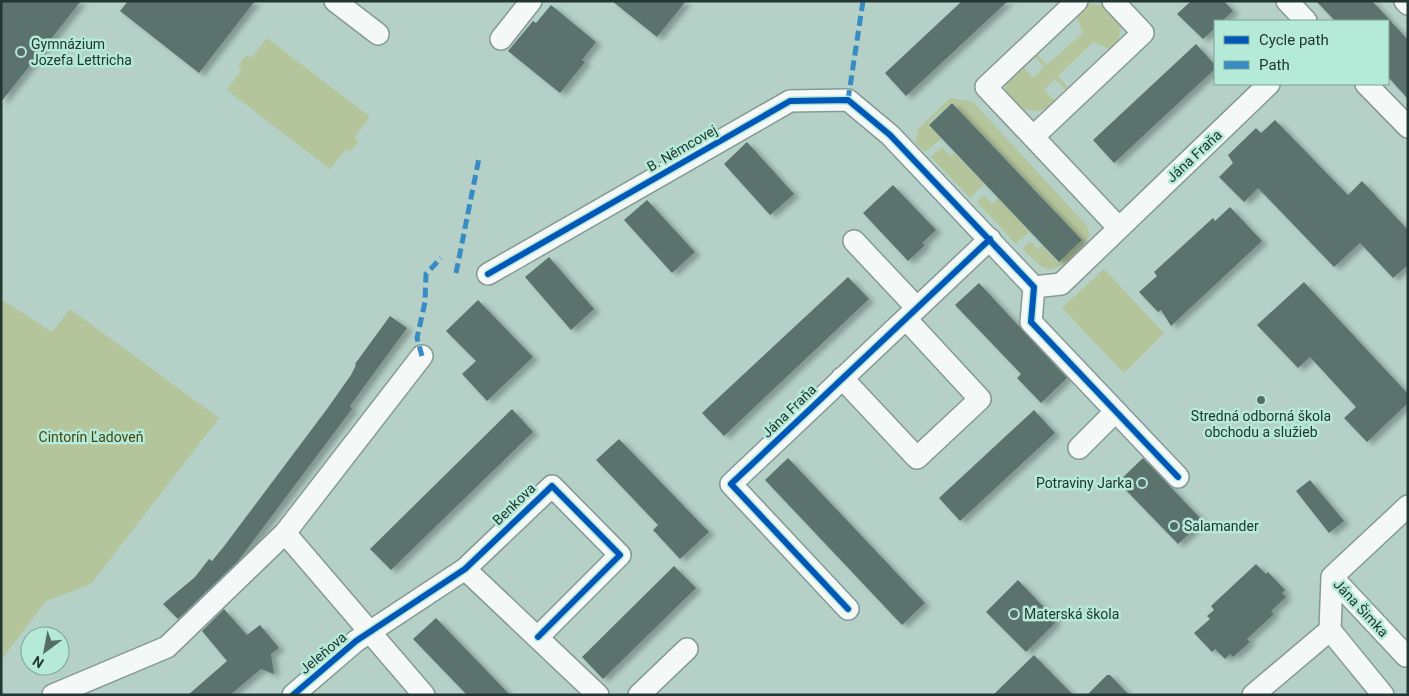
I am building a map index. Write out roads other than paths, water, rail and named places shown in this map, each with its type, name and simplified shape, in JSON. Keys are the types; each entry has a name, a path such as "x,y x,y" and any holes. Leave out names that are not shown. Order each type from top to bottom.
{"street":[{"path":"335,1 378,34"},
{"path":"501,39 531,1"},
{"path":"1077,1 986,87 1118,227"},
{"path":"1033,137 1143,33 1113,1"},
{"path":"1287,1 1305,20"},
{"name":"Jána Fraňa","path":"1034,287 1061,284 1118,227 1269,85"},
{"path":"1367,85 1408,127"},
{"name":"B. Němcovej","path":"488,274 790,101 848,100 890,135 990,239"},
{"path":"990,239 1034,287 1031,322 1114,413 1178,477"},
{"name":"Jána Fraňa","path":"848,609 731,484 990,239"},
{"path":"842,378 917,458 980,399 854,241"},
{"path":"53,695 167,647 285,532 422,356"},
{"path":"1079,448 1114,413"},
{"name":"Benkova","path":"370,631 465,569 552,486 620,555 538,637"},
{"path":"1332,577 1408,506"},
{"path":"285,532 424,695"},
{"path":"465,569 598,695"},
{"name":"Jána Šimka","path":"1330,630 1332,577"},
{"name":"Jána Šimka","path":"1332,577 1406,656"},
{"path":"1253,695 1330,630 1382,695"},
{"name":"Jeleňova","path":"293,695 370,631"},
{"path":"639,695 687,649"}],"place":[{"name":"Gymnázium Jozefa Lettricha","path":"21,52"},
{"name":"Stredná odborná škola obchodu a služieb","path":"1261,400"},
{"name":"Potraviny Jarka","path":"1142,483"},
{"name":"Salamander","path":"1174,526"},
{"name":"Materská škola","path":"1014,614"}],"park label":[{"name":"Cintorín Ľadoveň","path":"91,437"}]}
